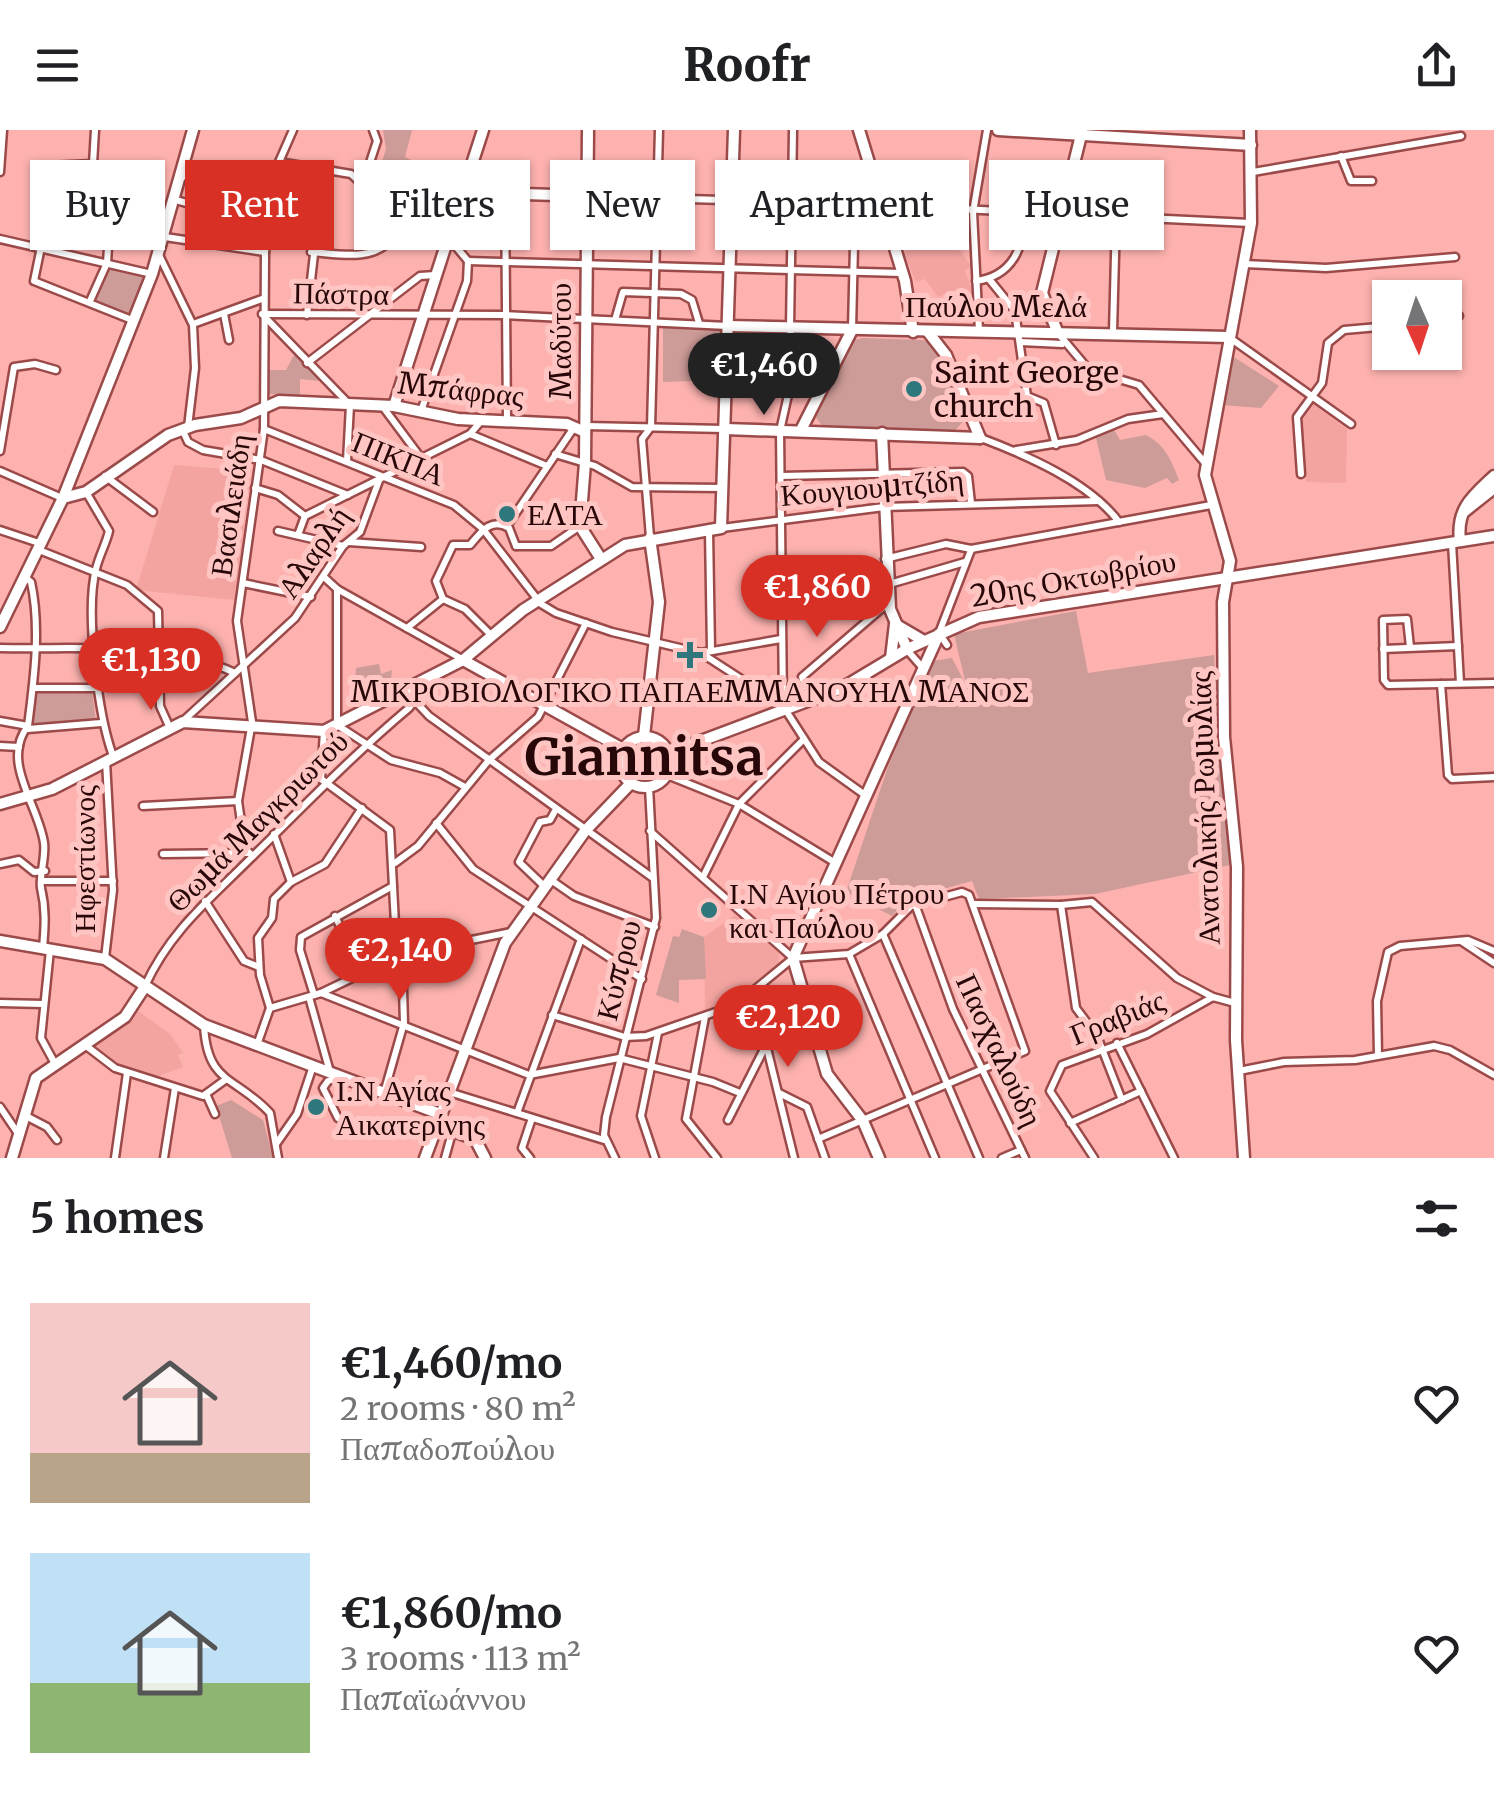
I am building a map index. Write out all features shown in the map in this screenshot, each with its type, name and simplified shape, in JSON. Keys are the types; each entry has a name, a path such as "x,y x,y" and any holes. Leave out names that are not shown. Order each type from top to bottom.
{"street":[{"path":"0,172 3,130"},
{"path":"93,160 95,130"},
{"path":"193,130 165,236 265,252"},
{"name":"Βασιλειάδη","path":"280,160 293,130"},
{"path":"372,160 378,142 373,130"},
{"path":"473,160 483,130"},
{"name":"Μαδύτου","path":"588,130 588,160"},
{"path":"658,160 659,130"},
{"path":"732,160 734,130"},
{"path":"793,130 793,160"},
{"path":"860,130 869,160"},
{"path":"980,330 973,212 986,130"},
{"path":"998,130 1153,134 1250,145"},
{"name":"Ανατολικής Ρωμυλίας","path":"1240,1157 1235,1003 1237,868 1224,737 1229,556 1211,505 1205,463 1251,224 1250,130"},
{"path":"1076,160 1082,132"},
{"path":"1253,172 1461,136"},
{"path":"1341,156 1351,180 1372,181"},
{"path":"181,176 185,177"},
{"path":"176,200 185,203"},
{"path":"969,212 989,212"},
{"path":"1164,220 1251,224"},
{"path":"0,238 30,245"},
{"path":"41,250 35,284 90,301 132,320"},
{"path":"54,250 152,274"},
{"path":"90,301 108,263 109,250"},
{"path":"0,627 63,498 161,250"},
{"path":"307,315 311,252 348,255 379,250"},
{"path":"422,458 388,406 443,250"},
{"path":"421,411 467,281 468,261 459,250"},
{"path":"505,250 506,419"},
{"name":"Μαδύτου","path":"580,526 585,463 579,425 586,250"},
{"path":"644,736 658,591 644,487 643,433 651,427 655,250"},
{"path":"711,650 715,529 725,429 728,250"},
{"path":"783,706 780,430 794,368 790,328 791,250"},
{"path":"801,430 824,378 852,330 855,250"},
{"path":"896,250 914,332"},
{"path":"976,281 989,280 1016,259 1018,250"},
{"path":"1054,250 1042,293 1063,344 1089,370 1139,385 1205,463"},
{"path":"1112,332 1115,250"},
{"name":"Βασιλειάδη","path":"238,801 250,729 238,670 237,620 264,429 265,252"},
{"path":"159,255 193,324 196,368 185,428 188,442 202,450 261,460 349,495"},
{"path":"1244,264 1326,268 1455,257"},
{"path":"468,261 903,273"},
{"path":"307,363 422,275 435,275"},
{"path":"989,280 1014,307 1027,396 1044,403 1056,445"},
{"path":"615,320 623,292 654,292 687,296 696,305 699,324"},
{"path":"193,324 262,299"},
{"path":"224,314 230,340"},
{"path":"262,314 350,405 347,460"},
{"name":"Πάστρα","path":"262,314 419,318"},
{"path":"419,318 584,318"},
{"name":"Παύλου Μελά","path":"584,318 914,332 980,330 1019,337 1056,331 1229,337"},
{"path":"1301,474 1296,417 1322,383 1326,348 1336,335 1372,329"},
{"path":"928,332 946,355 968,417 980,438"},
{"path":"1019,337 1063,344"},
{"path":"1229,337 1351,424"},
{"path":"0,452 14,367 35,364 56,370"},
{"name":"Μπάφρας","path":"63,498 86,492 104,476 185,428 240,418 279,402 388,406 458,419 725,429"},
{"path":"1012,450 1056,445 1128,420 1164,414"},
{"path":"956,435 968,417"},
{"path":"298,535 305,516 470,434 484,418"},
{"path":"492,636 465,609 443,599 436,581 450,546 470,545 483,529 506,526 579,425"},
{"name":"ΠΙΚΠΑ","path":"264,429 347,460 380,478 441,498 483,529 537,600"},
{"path":"725,429 980,438 1012,450 1072,484 1099,501 1119,522"},
{"path":"882,433 889,602 906,650 922,667"},
{"path":"470,434 547,466"},
{"path":"555,454 585,463 629,486 722,488"},
{"path":"0,470 63,498"},
{"path":"781,476 966,473 971,503"},
{"path":"104,476 154,512"},
{"path":"1460,683 1456,541 1465,503 1494,476"},
{"name":"Αλαρλή","path":"175,725 288,626 346,544 360,532 380,478"},
{"path":"1072,484 1077,502"},
{"path":"255,488 278,495 305,516"},
{"path":"1461,515 1494,488"},
{"name":"Ηφεστίωνος","path":"86,492 109,531 95,571 96,688 109,758 113,881 105,958"},
{"name":"Κουγιουμτζίδη","path":"324,731 462,660 537,600 624,545 782,518 884,507 1099,501"},
{"path":"885,558 946,544 971,550 1211,505"},
{"path":"506,526 516,546"},
{"path":"516,546 551,546 580,526 601,559"},
{"path":"0,530 127,585 158,611 160,706 175,725"},
{"path":"278,531 346,544 421,547"},
{"name":"20ης Οκτωβρίου","path":"669,753 783,706 810,699 939,633 996,614 1494,536"},
{"path":"508,558 516,546"},
{"path":"552,1014 624,1038 658,1033 736,1006 793,958 939,633 971,550"},
{"path":"782,615 966,562"},
{"path":"324,576 337,589 623,749"},
{"path":"26,578 34,592 33,688 27,727 19,747 19,765 43,834 47,949 41,1038 54,1062"},
{"path":"243,583 311,597"},
{"path":"337,589 336,725 402,765 440,773 465,787"},
{"path":"406,628 443,599"},
{"path":"537,600 586,623 702,653 783,706 819,762 864,795"},
{"path":"810,699 802,676 889,602"},
{"path":"1410,647 1404,617 1383,620 1384,680 1388,684 1494,683"},
{"path":"395,863 418,846 465,787 545,706 586,623"},
{"path":"895,624 924,640"},
{"path":"890,658 895,624"},
{"path":"939,633 946,645"},
{"path":"702,653 781,639"},
{"path":"1383,648 1458,646"},
{"path":"0,648 160,654 210,660 238,670"},
{"path":"865,674 872,687 906,703"},
{"path":"1441,684 1448,775 1452,779 1494,777"},
{"path":"410,686 429,716 654,878"},
{"path":"33,688 96,688"},
{"name":"Θωμά Μαγκριωτού","path":"144,988 163,948 205,901 324,782 416,699"},
{"path":"0,721 27,727 101,723"},
{"path":"0,804 28,797 175,725 324,731 320,770 324,782 388,826 395,863 393,886 402,954 404,1024 384,1093"},
{"path":"623,749 644,736 657,739 669,753 667,775"},
{"path":"704,875 739,804 804,739"},
{"path":"0,746 19,747"},
{"path":"623,749 621,770 631,783 649,787 667,775"},
{"path":"667,775 739,804 834,862"},
{"path":"425,1158 461,1052 512,932 585,831 631,783"},
{"name":"Κύπρου","path":"605,1140 619,1058 654,927 649,787"},
{"path":"143,806 238,801 250,854 163,854"},
{"path":"256,1047 270,1008 259,966 259,935 272,918 274,899 290,882 325,864 362,808"},
{"path":"556,810 550,820 540,822 520,862 548,884 654,927"},
{"path":"436,824 474,869 642,980"},
{"path":"650,830 793,958 828,1074 863,1120 879,1158"},
{"path":"274,833 290,882"},
{"path":"0,864 19,860 34,872 45,871"},
{"path":"42,881 113,881"},
{"path":"336,1075 299,941 335,916 393,886"},
{"path":"793,958 849,954 883,934 915,904 966,892 1025,1052 818,1139"},
{"path":"205,901 244,960 259,966"},
{"path":"972,903 1096,904 1177,978 1213,997 1235,1003"},
{"name":"Πασχαλούδη","path":"915,904 953,1010 1023,1154"},
{"path":"1061,904 1076,1008 1101,1048 1122,1100"},
{"path":"335,916 362,972"},
{"path":"270,1008 315,995 402,954 512,932"},
{"path":"883,934 979,1158"},
{"path":"517,1113 582,939"},
{"path":"1460,940 1494,963"},
{"path":"1378,1055 1377,1000 1388,952 1400,946 1460,940 1474,941 1494,951"},
{"path":"0,942 105,958 204,1025 384,1093 475,1139 485,1158"},
{"path":"849,954 935,1158"},
{"path":"12,1158 32,1084 54,1062 125,1017 144,988"},
{"path":"752,991 794,1158"},
{"path":"315,995 404,1024 461,1052 529,1075 619,1058 694,1076 740,1093"},
{"name":"Γραβιάς","path":"1094,1158 1052,1096 1050,1082 1066,1061 1157,1029 1213,997"},
{"path":"0,1003 42,1004"},
{"path":"705,1017 686,1122 717,1158"},
{"path":"204,1025 205,1054 225,1080 270,1113 278,1158"},
{"path":"655,1158 641,1116 658,1033"},
{"path":"1116,1043 1174,1158"},
{"path":"83,1044 127,1073 207,1096"},
{"path":"1237,1071 1284,1062 1348,1061 1441,1047 1494,1075"},
{"path":"728,1120 764,1049"},
{"path":"276,1145 297,1114 313,1065"},
{"path":"115,1158 127,1073"},
{"path":"336,1075 323,1088 338,1118"},
{"path":"207,1096 225,1080"},
{"path":"164,1158 175,1088"},
{"path":"1070,1123 1142,1091"},
{"path":"448,1092 605,1140 615,1158"},
{"path":"779,1094 805,1104 825,1158"},
{"path":"207,1096 215,1114"},
{"path":"0,1107 18,1132"},
{"path":"23,1115 46,1127 56,1140"},
{"path":"525,1156 523,1144 532,1118"},
{"path":"445,1158 450,1140"},
{"path":"1002,1158 1023,1154"}],"shaded area":[{"path":"383,130 412,130 405,157 411,160 383,160 386,149"},
{"path":"960,250 971,266 965,271 973,292 955,301 950,292 938,297 925,279 916,282 903,252"},
{"path":"107,263 152,274 132,320 90,301"},
{"path":"663,319 721,320 721,351 694,351 693,381 663,382"},
{"path":"854,340 923,340 933,346 966,418 953,433 824,428 813,414 847,349"},
{"path":"296,351 320,381 300,379 300,395 269,394 269,370 286,370"},
{"path":"1229,354 1279,386 1261,408 1221,405"},
{"path":"1311,403 1347,429 1346,483 1306,482 1301,419"},
{"path":"1113,428 1120,440 1146,435 1153,439 1167,454 1179,480 1172,484 1167,478 1145,488 1106,480 1096,438"},
{"path":"174,465 251,471 235,600 136,590"},
{"path":"1076,611 1088,673 1214,655 1230,865 1095,894 979,899 972,881 907,899 892,916 846,892 888,767 933,661 952,658 966,685 954,634"},
{"path":"379,664 381,674 392,670 390,689 354,707 356,668"},
{"path":"92,690 96,722 33,726 35,691"},
{"path":"735,915 779,953 778,965 736,998 705,1010 704,937"},
{"path":"682,929 704,937 706,979 679,980 679,1003 656,995 673,936 679,937"},
{"path":"138,1011 170,1034 183,1053 178,1055 183,1067 153,1078 117,1066 92,1045"},
{"path":"231,1100 263,1120 273,1158 232,1158 216,1106"}],"place":[{"name":"Saint George church","path":"914,389"},
{"name":"ΕΛΤΑ","path":"507,514"},
{"name":"ΜΙΚΡΟΒΙΟΛΟΓΙΚΟ ΠΑΠΑΕΜΜΑΝΟΥΗΛ ΜΑΝΟΣ","path":"690,655"},
{"name":"Ι.Ν Αγίου Πέτρου και Παύλου","path":"709,910"},
{"name":"Ι.Ν Αγίας Αικατερίνης","path":"316,1107"}],"district":[{"name":"Giannitsa","path":"644,757"}]}
